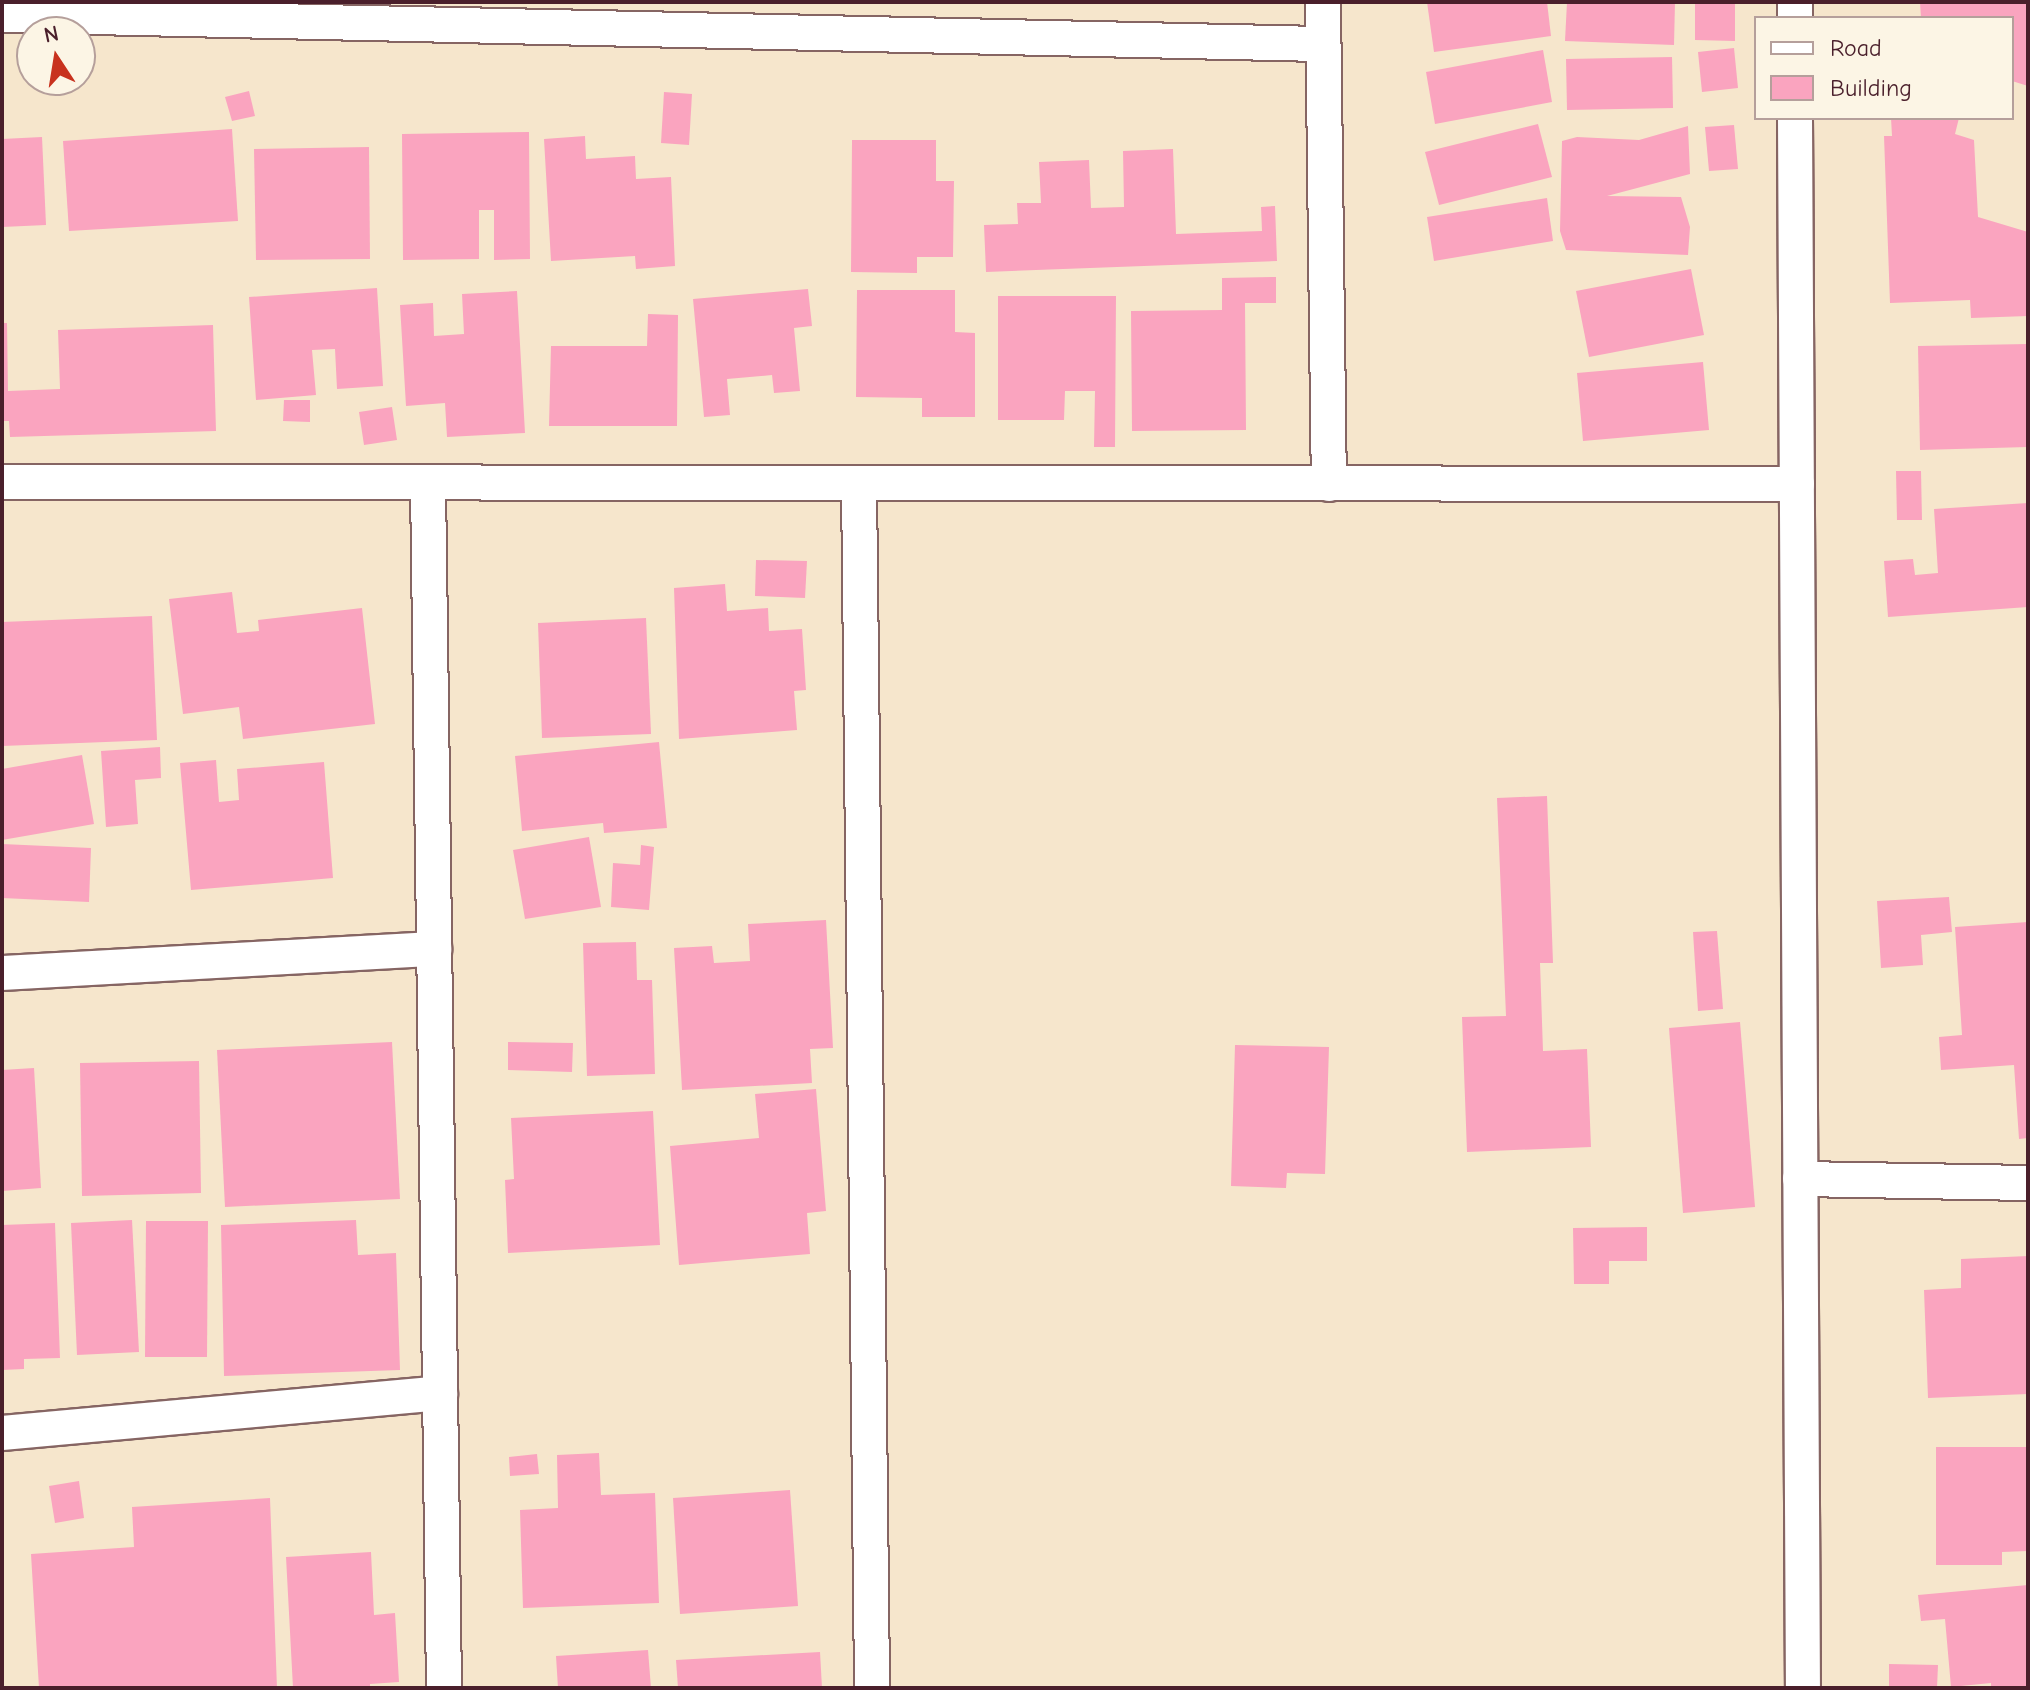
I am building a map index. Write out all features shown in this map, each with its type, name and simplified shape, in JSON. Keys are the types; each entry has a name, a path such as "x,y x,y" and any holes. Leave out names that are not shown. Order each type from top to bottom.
{"street":[{"path":"1323,2 1329,484"},
{"path":"2,15 1323,44"},
{"path":"1795,120 1803,1688"},
{"path":"2,482 1797,484"},
{"path":"428,483 444,1688"},
{"path":"859,483 872,1688"},
{"path":"2,973 434,949"},
{"path":"1800,1179 2028,1183"},
{"path":"2,1433 440,1393"}],"building":[{"path":"1427,2 1547,2 1551,36 1434,52"},
{"path":"1567,2 1675,2 1674,45 1565,41"},
{"path":"1695,2 1735,2 1735,41 1695,40"},
{"path":"1920,2 2028,2 2028,86 2014,82 2014,16 1921,16"},
{"path":"1734,48 1738,88 1702,92 1698,52"},
{"path":"1543,50 1552,102 1435,124 1426,72"},
{"path":"1672,57 1673,108 1567,110 1566,59"},
{"path":"249,91 255,116 232,121 225,97"},
{"path":"664,92 692,94 689,145 661,143"},
{"path":"1891,120 1958,120 1955,134 1974,140 1978,217 2028,232 2028,316 1971,318 1970,300 1890,303 1884,136 1892,136"},
{"path":"1538,124 1552,177 1439,205 1425,152"},
{"path":"1734,125 1738,169 1709,171 1705,127"},
{"path":"1688,126 1690,174 1607,196 1681,197 1690,227 1688,255 1566,250 1560,231 1562,141 1577,137 1639,140"},
{"path":"232,129 238,221 69,231 63,141"},
{"path":"529,132 530,259 494,260 494,210 479,210 479,259 403,260 402,134"},
{"path":"585,136 586,159 635,156 636,179 671,177 675,266 636,269 635,256 551,261 544,139"},
{"path":"42,137 46,225 2,227 2,139"},
{"path":"852,140 936,140 936,181 954,181 953,257 917,257 917,273 851,272"},
{"path":"369,147 370,259 256,260 254,149"},
{"path":"1173,149 1176,234 1262,231 1261,207 1275,206 1277,261 986,272 984,225 1018,224 1017,203 1041,203 1039,162 1089,160 1091,208 1124,207 1123,151"},
{"path":"1547,198 1553,241 1434,261 1427,217"},
{"path":"1691,269 1704,335 1589,357 1576,291"},
{"path":"1276,277 1276,303 1245,303 1246,430 1132,431 1131,311 1222,310 1222,278"},
{"path":"377,288 383,386 337,389 335,349 312,350 316,395 256,400 249,297"},
{"path":"808,289 812,326 794,328 800,391 774,393 772,375 727,379 730,415 704,417 693,299"},
{"path":"857,290 955,290 955,332 975,333 975,417 922,417 922,398 856,397"},
{"path":"517,291 525,433 447,437 445,403 406,406 400,305 433,303 434,336 464,334 462,294"},
{"path":"998,296 1116,296 1115,447 1094,447 1095,391 1065,391 1064,420 998,420"},
{"path":"648,314 678,315 677,426 549,426 551,346 647,346"},
{"path":"2,323 7,323 8,391 60,389 58,330 213,325 216,431 10,437 9,421 2,421"},
{"path":"2028,344 2028,447 1920,450 1918,346"},
{"path":"1703,362 1709,430 1583,441 1577,373"},
{"path":"284,400 310,400 310,422 283,421"},
{"path":"392,407 397,440 364,445 359,412"},
{"path":"1896,471 1921,471 1922,520 1897,520"},
{"path":"2028,503 2028,607 1888,617 1884,561 1913,559 1915,575 1938,573 1934,509"},
{"path":"756,560 807,561 805,598 755,596"},
{"path":"725,584 727,611 768,608 769,631 802,629 806,690 794,691 797,730 679,739 674,588"},
{"path":"232,592 237,633 259,631 258,620 362,608 375,724 243,739 239,707 183,714 169,599"},
{"path":"152,616 157,740 2,746 2,622"},
{"path":"646,618 651,734 542,738 538,623"},
{"path":"659,742 667,828 604,833 603,823 522,831 515,756"},
{"path":"160,747 161,778 135,780 138,824 106,827 101,751"},
{"path":"82,755 94,824 2,840 2,769"},
{"path":"216,760 219,802 239,800 237,769 324,762 333,878 191,890 180,763"},
{"path":"1547,796 1553,963 1540,963 1543,1051 1587,1049 1591,1147 1467,1152 1462,1017 1506,1016 1497,798"},
{"path":"589,837 601,907 525,919 513,850"},
{"path":"2,844 91,848 89,902 2,898"},
{"path":"641,845 654,847 649,910 611,907 613,863 640,865"},
{"path":"1949,897 1952,932 1921,935 1923,965 1881,968 1877,901"},
{"path":"826,920 833,1048 810,1049 812,1083 682,1090 674,948 712,946 714,963 750,961 748,924"},
{"path":"2028,922 2028,1138 2019,1139 2014,1065 1941,1070 1939,1037 1962,1035 1955,927"},
{"path":"1717,931 1723,1009 1698,1011 1693,932"},
{"path":"636,942 637,980 652,980 655,1074 587,1076 583,943"},
{"path":"1740,1022 1755,1207 1683,1213 1669,1028"},
{"path":"392,1042 400,1199 225,1207 217,1050"},
{"path":"508,1042 573,1043 572,1072 508,1070"},
{"path":"1235,1045 1329,1047 1325,1174 1287,1173 1286,1188 1231,1186"},
{"path":"199,1061 201,1193 82,1196 80,1063"},
{"path":"34,1068 41,1188 2,1191 2,1070"},
{"path":"816,1089 826,1211 807,1213 810,1254 679,1265 670,1146 759,1138 755,1094"},
{"path":"653,1111 660,1245 508,1253 505,1180 514,1179 511,1118"},
{"path":"132,1220 139,1352 77,1355 71,1223"},
{"path":"356,1220 358,1255 396,1253 400,1370 224,1376 221,1225"},
{"path":"146,1221 208,1221 207,1357 145,1357"},
{"path":"55,1223 60,1358 24,1359 24,1369 2,1370 2,1225"},
{"path":"1647,1227 1647,1261 1609,1261 1609,1284 1574,1284 1573,1228"},
{"path":"2028,1256 2028,1394 1928,1398 1924,1290 1961,1288 1961,1259"},
{"path":"1936,1447 2028,1447 2028,1551 2002,1552 2002,1565 1936,1565"},
{"path":"599,1453 601,1495 655,1493 659,1603 523,1608 520,1510 558,1508 557,1455"},
{"path":"537,1454 539,1474 510,1476 509,1457"},
{"path":"79,1481 84,1518 55,1523 49,1486"},
{"path":"790,1490 798,1606 680,1614 673,1498"},
{"path":"270,1498 277,1688 39,1688 31,1554 134,1547 132,1507"},
{"path":"371,1552 374,1615 395,1613 399,1682 370,1684 370,1688 293,1688 286,1557"},
{"path":"2028,1585 2028,1688 1991,1688 1991,1683 1951,1687 1945,1619 1921,1621 1918,1595"},
{"path":"648,1650 651,1688 558,1688 556,1656"},
{"path":"820,1652 822,1688 678,1688 676,1660"},
{"path":"1889,1664 1938,1665 1937,1688 1889,1688"}]}
